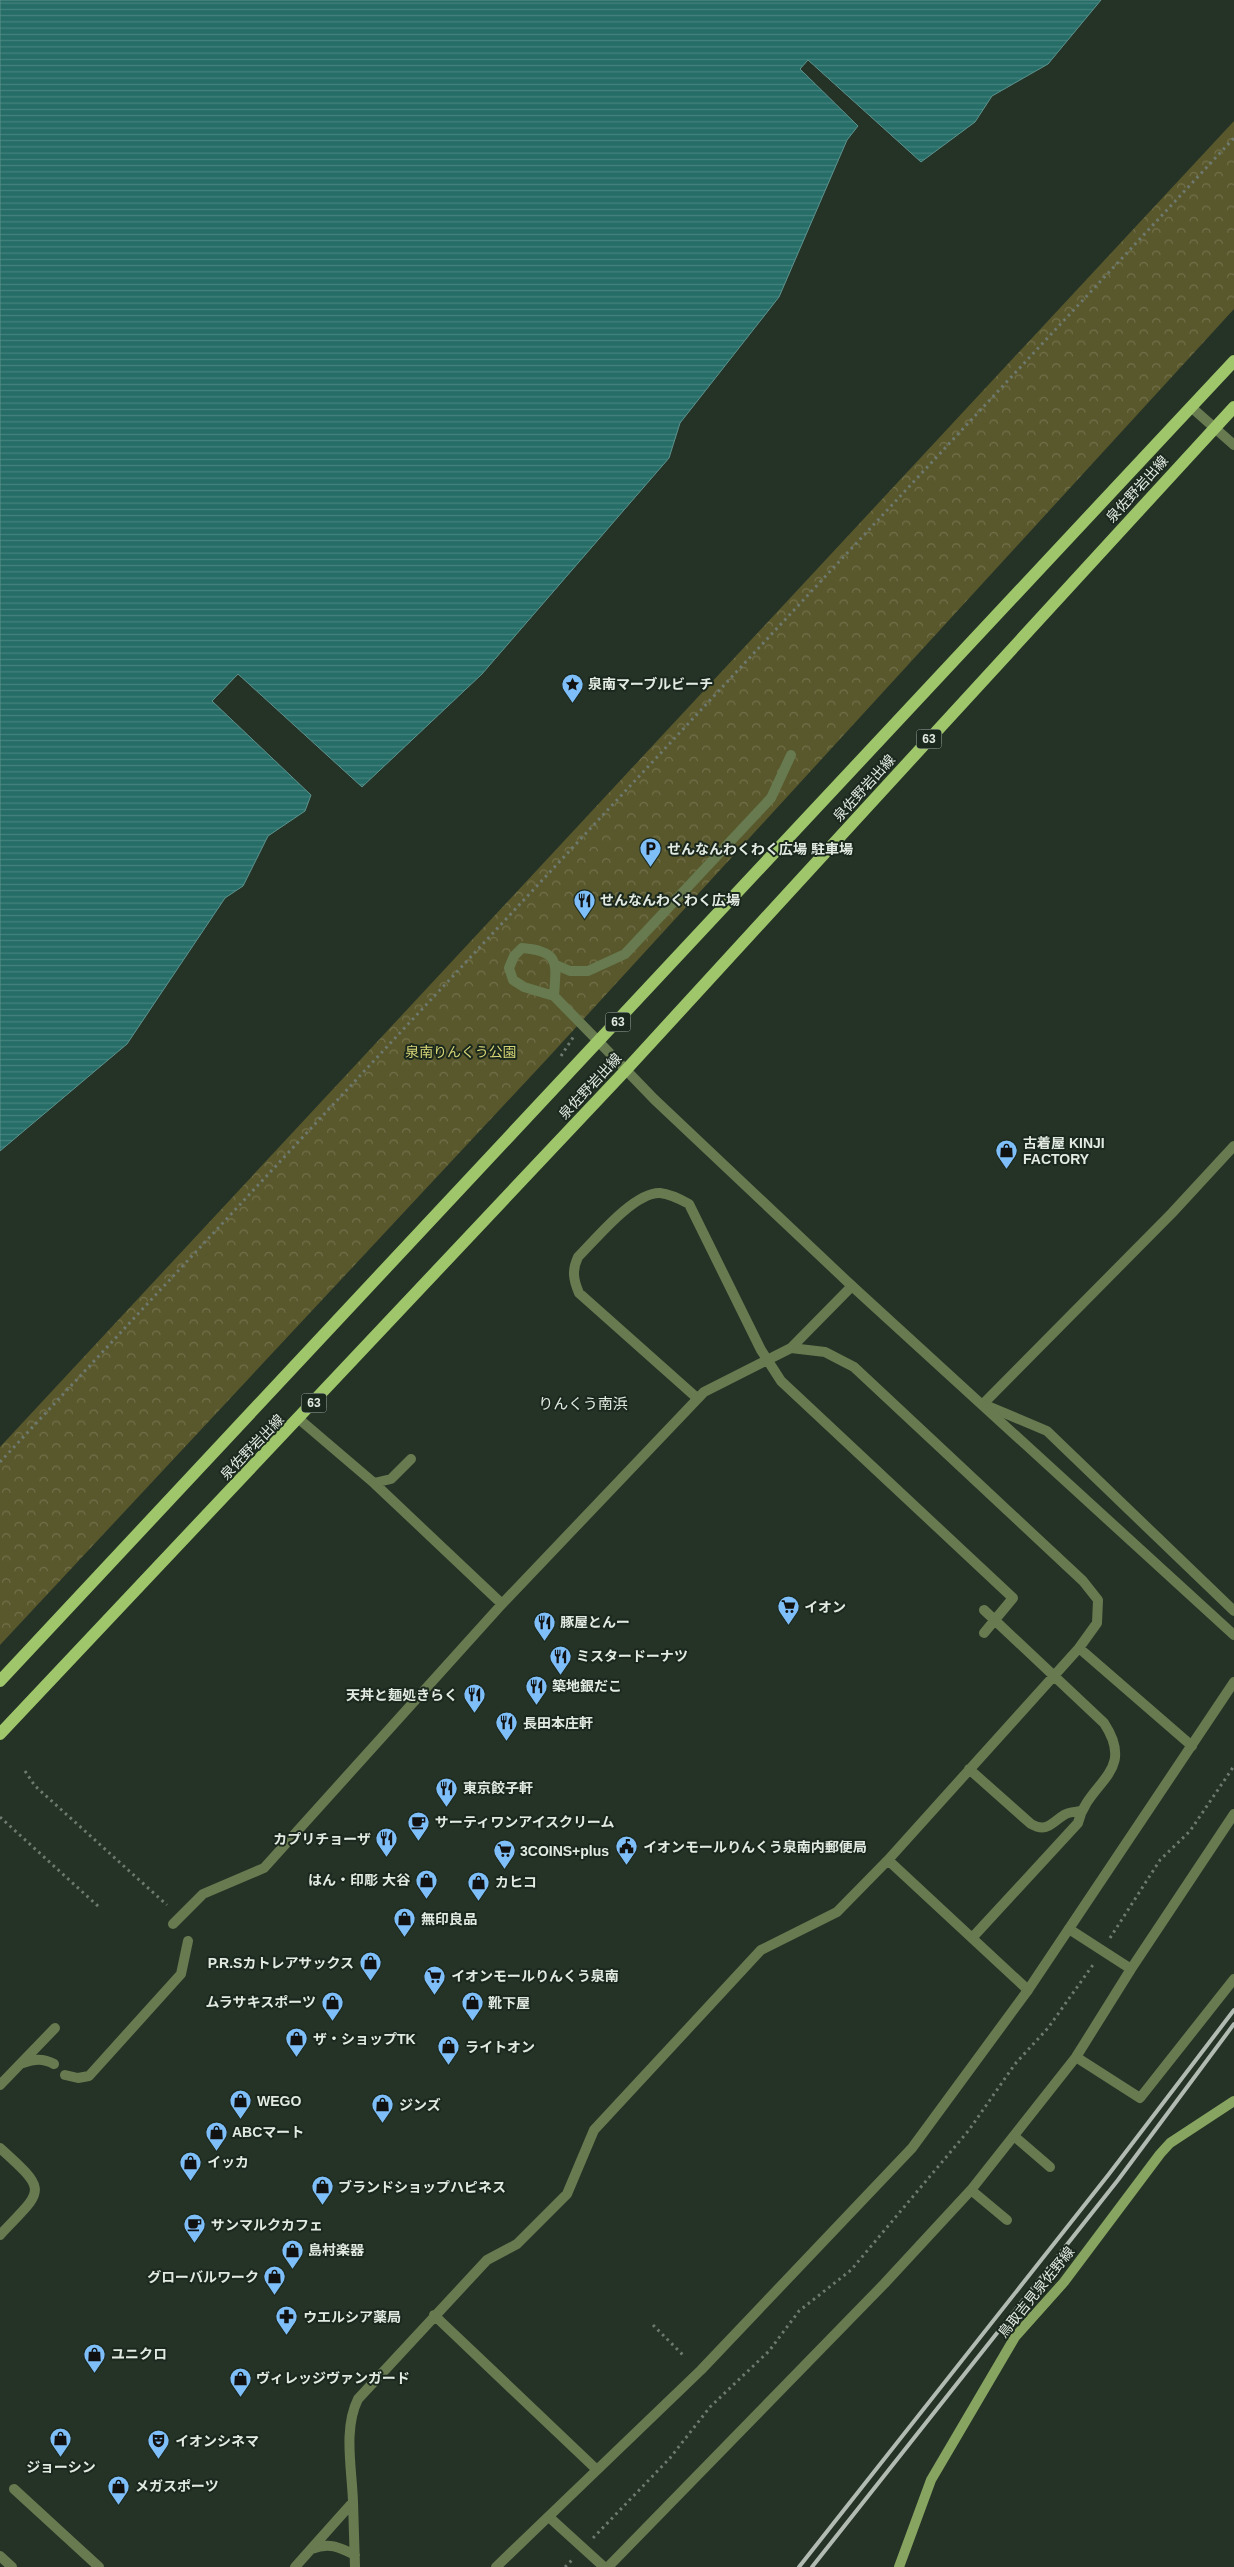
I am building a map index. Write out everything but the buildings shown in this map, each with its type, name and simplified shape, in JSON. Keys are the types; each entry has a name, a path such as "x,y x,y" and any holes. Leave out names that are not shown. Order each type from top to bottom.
{"main road":[{"name":"泉佐野岩出線","path":"0,1681 1234,361"},
{"name":"泉佐野岩出線","path":"0,1734 625,1071 1234,407"},
{"name":"鳥取吉見泉佐野線","path":"899,2567 931,2480 1016,2337 1064,2282 1170,2143 1234,2101"}],"street":[{"path":"1191,407 1234,445"},
{"path":"791,754 771,798 625,954 588,970 570,971 556,965 542,951 522,948 514,956 509,968 513,980 524,988 554,996 625,1071 852,1286 1056,1470 1234,1635"},
{"path":"554,996 556,965"},
{"path":"983,1404 1172,1213 1234,1146"},
{"path":"697,1398 579,1293 574,1282 573,1268 578,1257 640,1198 659,1193 677,1197 688,1204 760,1350 781,1381 1012,1598 984,1633"},
{"path":"173,1924 203,1894 264,1868 502,1604 697,1398 704,1392 790,1348 852,1286"},
{"path":"356,2567 351,2412 358,2399 487,2260 517,2244 567,2194 594,2130 760,1950 837,1912 888,1860 1079,1648 1098,1623 1098,1600 1084,1581 854,1367 825,1352 790,1348"},
{"path":"983,1404 1046,1431 1234,1612"},
{"path":"299,1419 374,1483 502,1604"},
{"path":"374,1483 391,1480 412,1459"},
{"path":"972,1938 1078,1823 1080,1811 1112,1772 1116,1756 1114,1738 1104,1722 984,1610"},
{"path":"1079,1648 1192,1746"},
{"path":"496,2567 701,2370 912,2148 1028,1990 1234,1682"},
{"path":"969,1769 1038,1829 1046,1828 1065,1814 1080,1811"},
{"path":"549,2517 606,2567 884,2284 971,2190 1076,2057 1234,1814"},
{"path":"888,1860 1028,1990"},
{"path":"1069,1929 1131,1970"},
{"path":"65,2075 78,2078 89,2076 181,1974 188,1941"},
{"path":"1076,2057 1140,2098 1234,1979"},
{"path":"0,2085 55,2028"},
{"path":"22,2063 35,2059 46,2060 54,2064"},
{"path":"1014,2136 1050,2167"},
{"path":"0,2148 28,2173 34,2181 35,2191 33,2200 0,2235"},
{"path":"971,2190 1007,2220"},
{"path":"434,2315 596,2469"},
{"path":"14,2490 99,2567"},
{"path":"295,2567 353,2502"},
{"path":"311,2549 322,2545 335,2545 355,2555"},
{"path":"0,2556 12,2567"}],"path":[{"path":"0,1462 1234,138"},
{"path":"565,2567 670,2458 710,2407 769,2351 799,2312 851,2270 969,2130 1015,2064 1048,2028 1103,1951 1160,1860 1190,1831 1234,1766"},
{"path":"25,1771 35,1786 167,1905"},
{"path":"0,1816 99,1907"},
{"path":"654,2325 685,2357"}],"green space":[{"name":"泉南りんくう公園","path":"1234,121 1234,309 546,1060 0,1645 0,1447"}],"water":[{"path":"0,0 1101,0 1048,64 992,96 975,122 921,162 808,60 800,69 858,126 847,140 779,297 680,423 669,458 482,674 362,787 238,674 212,701 311,795 305,811 268,836 243,886 225,898 127,1044 0,1151"}],"railway":[{"path":"799,2567 1109,2174 1234,2010"},
{"path":"812,2567 1118,2180 1234,2024"}],"place":[{"name":"泉南マーブルビーチ","path":"572,703"},
{"name":"せんなんわくわく広場 駐車場","path":"651,868"},
{"name":"せんなんわくわく広場","path":"584,919"},
{"name":"古着屋 KINJI FACTORY","path":"1007,1170"},
{"name":"イオン","path":"788,1626"},
{"name":"豚屋とんー","path":"544,1641"},
{"name":"ミスタードーナツ","path":"560,1675"},
{"name":"築地銀だこ","path":"536,1705"},
{"name":"天丼と麺処きらく","path":"474,1714"},
{"name":"長田本庄軒","path":"507,1742"},
{"name":"東京餃子軒","path":"447,1807"},
{"name":"サーティワンアイスクリーム","path":"419,1841"},
{"name":"カプリチョーザ","path":"387,1858"},
{"name":"イオンモールりんくう泉南内郵便局","path":"627,1866"},
{"name":"3COINS+plus","path":"504,1870"},
{"name":"はん・印彫 大谷","path":"426,1899"},
{"name":"カヒコ","path":"479,1901"},
{"name":"無印良品","path":"405,1938"},
{"name":"P.R.Sカトレアサックス","path":"370,1982"},
{"name":"イオンモールりんくう泉南","path":"435,1995"},
{"name":"ムラサキスポーツ","path":"332,2021"},
{"name":"靴下屋","path":"472,2022"},
{"name":"ザ・ショップTK","path":"297,2058"},
{"name":"ライトオン","path":"449,2066"},
{"name":"WEGO","path":"241,2120"},
{"name":"ジンズ","path":"383,2124"},
{"name":"ABCマート","path":"216,2151"},
{"name":"イッカ","path":"191,2181"},
{"name":"ブランドショップハピネス","path":"322,2206"},
{"name":"サンマルクカフェ","path":"195,2244"},
{"name":"島村楽器","path":"292,2269"},
{"name":"グローバルワーク","path":"275,2296"},
{"name":"ウエルシア薬局","path":"287,2336"},
{"name":"ユニクロ","path":"95,2373"},
{"name":"ヴィレッジヴァンガード","path":"240,2397"},
{"name":"ジョーシン","path":"61,2458"},
{"name":"イオンシネマ","path":"159,2460"},
{"name":"メガスポーツ","path":"119,2505"}],"district":[{"name":"りんくう南浜","path":"583,1403"}]}
